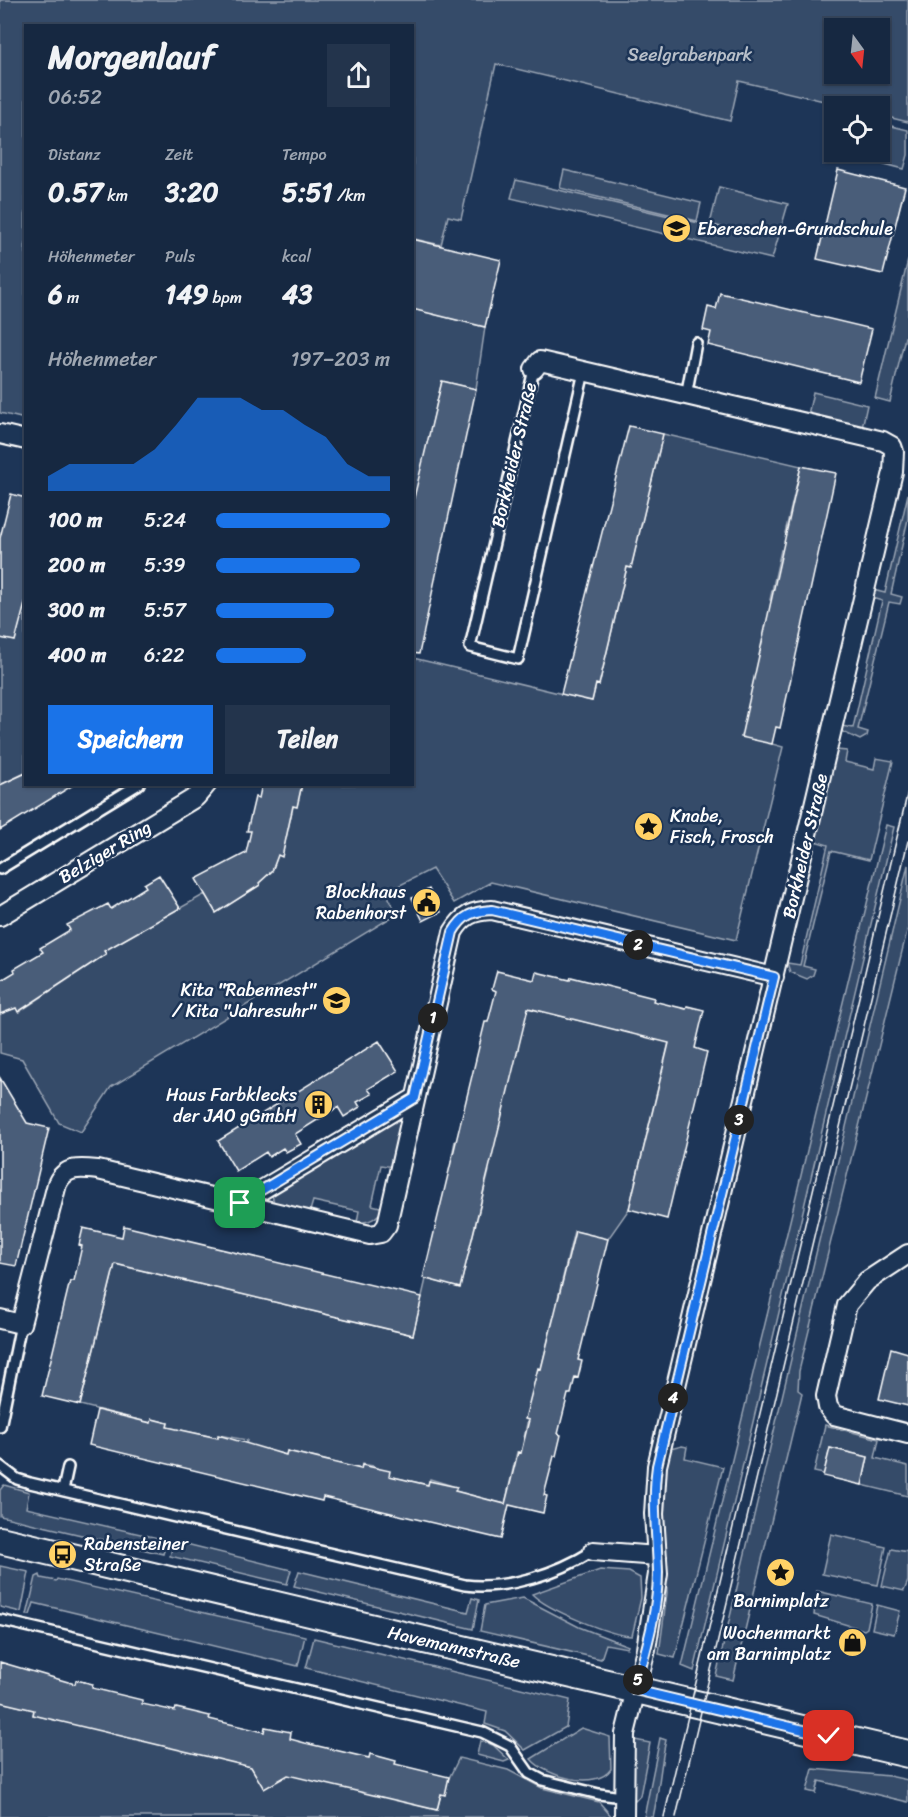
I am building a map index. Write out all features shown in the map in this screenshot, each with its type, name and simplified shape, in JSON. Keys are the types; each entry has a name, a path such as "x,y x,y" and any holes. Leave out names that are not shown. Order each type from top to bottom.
{"main road":[{"name":"Havemannstraße","path":"0,1540 908,1754"}],"street":[{"name":"Borkheider Straße","path":"534,369 540,361 883,441 892,446 894,452 893,472 657,1466 654,1514 657,1556"},
{"path":"0,434 24,440"},
{"name":"Belziger Ring","path":"0,916 196,797 205,786"},
{"path":"0,1319 21,1324 52,1197 59,1178 69,1170 98,1170 370,1235 381,1233 387,1225 453,932 459,921 477,911 492,910 774,977"},
{"path":"240,1203 415,1098"},
{"path":"908,1254 867,1281 847,1305 826,1396 828,1407 834,1415 908,1434"},
{"path":"593,1551 657,1556 658,1575 646,1649 625,1734 624,1817"}],"lane":[{"path":"686,396 696,343"},
{"name":"Borkheider Straße","path":"534,369 470,647 518,659 584,372"},
{"path":"0,869 136,786"},
{"path":"0,1427 21,1324"},
{"path":"0,1466 17,1479 472,1585 494,1587 514,1582 578,1561 593,1551"},
{"path":"63,1490 68,1467"},
{"path":"0,1620 482,1732 510,1746 529,1773 542,1780 599,1794 623,1797"}],"green space":[{"name":"Seelgrabenpark","path":"0,0 908,0 908,122 890,118 890,96 824,96 824,101 739,81 730,121 496,64 461,219 448,216 441,245 414,239 414,24 24,24 24,419 0,413"},
{"path":"890,126 908,130 908,155 904,169 877,162 890,162"},
{"path":"564,170 701,203 697,221 560,188"},
{"path":"516,180 758,237 710,224 719,187 788,204 772,259 511,198"},
{"path":"908,260 908,338 905,337 890,402 875,398"},
{"path":"414,309 485,327 476,389 442,381 414,502"},
{"path":"813,392 867,405 862,428 808,415"},
{"path":"663,434 801,466 785,533 789,535 785,551 781,550 770,600 773,602 772,744 783,747 736,940 491,882 454,903 432,869 386,892 397,914 111,1087 81,1132 59,1123 22,1059 0,1053 0,1014 16,1008 19,1012 106,954 104,951 205,894 216,913 260,885 259,883 272,871 278,855 282,856 293,806 297,806 302,786 414,786 414,658 592,701 596,684 599,685 627,567 631,567"},
{"path":"908,494 908,519 891,594 902,597 900,604 889,602 858,729 868,732 867,736 860,740 841,731 842,726 853,728 882,601 872,598 873,590 885,593"},
{"path":"24,604 24,773 0,785 0,638 15,641"},
{"path":"836,750 847,751 845,762 874,769 876,758 893,761 869,860 831,851 803,966 815,969 813,975 807,979 790,972 787,963 800,965 828,845 815,841"},
{"path":"886,825 894,827 694,1671 682,1666"},
{"path":"908,865 908,927 799,1371 798,1390 802,1393 733,1680 716,1676"},
{"path":"527,1008 669,1042 629,1209 608,1239 574,1231 557,1302 560,1303 553,1319 541,1369 538,1369 521,1453 517,1452 505,1504 455,1491 456,1487 430,1479 428,1485 389,1476 373,1466 362,1464 361,1469 287,1451 286,1455 246,1445 247,1440 219,1435 218,1438 167,1427 168,1423 152,1419 151,1423 80,1405 115,1264 413,1335 426,1279 460,1287 489,1171 451,1161 455,1141 492,1150"},
{"path":"399,1115 404,1115 393,1167 381,1165 372,1205 384,1208 376,1217 366,1222 357,1222 359,1211 313,1201 310,1211 274,1204 272,1194"},
{"path":"825,1425 879,1439 875,1458 908,1466 908,1496 862,1485 868,1457 830,1448 824,1474 814,1472"},
{"path":"687,1447 685,1458 723,1467 675,1658 659,1654 667,1593 663,1487 670,1449"},
{"path":"4,1485 29,1492 26,1508 167,1540 163,1554 0,1516 0,1490"},
{"path":"831,1534 886,1547 878,1585 822,1574"},
{"path":"174,1541 291,1570 287,1584 170,1556"},
{"path":"891,1549 908,1552 908,1581 904,1591 882,1586"},
{"path":"0,1566 29,1572 21,1612 0,1607"},
{"path":"600,1570 629,1572 640,1578 641,1598 632,1636 609,1632 579,1621 551,1607 532,1594"},
{"path":"299,1571 468,1612 472,1598 479,1600 473,1629 294,1586"},
{"path":"40,1575 41,1578 56,1581 57,1579 305,1636 298,1666 34,1603 30,1615 27,1615 36,1577"},
{"path":"817,1591 872,1604 867,1628 864,1630 814,1615"},
{"path":"523,1598 579,1627 628,1646 627,1648 606,1644 601,1659 480,1631 485,1605"},
{"path":"877,1605 900,1611 894,1634 872,1629"},
{"path":"314,1638 570,1700 566,1727 525,1750 505,1731 485,1724 487,1712 306,1668"},
{"path":"0,1702 34,1710 33,1715 285,1771 437,1810 441,1794 459,1758 508,1770 542,1788 599,1802 612,1817 0,1817"},
{"path":"581,1728 610,1737 611,1769 604,1776 583,1780 571,1779 547,1771 531,1759"},
{"path":"660,1738 666,1740 655,1808 653,1817 644,1817"},
{"path":"635,1740 650,1743 640,1796 634,1802 631,1763"},
{"path":"480,1741 493,1745 509,1760 504,1762 477,1755"},
{"path":"813,1769 908,1780 908,1802 819,1781 816,1793 807,1791"}],"building":[{"path":"838,170 905,187 883,274 817,259"},
{"path":"414,239 501,260 485,327 414,309"},
{"path":"720,293 872,329 859,382 708,345 711,332 703,330 708,307 716,309"},
{"path":"442,381 476,389 419,654 414,653 414,498"},
{"path":"629,426 663,434 631,568 627,567 599,685 596,684 592,701 561,694"},
{"path":"801,466 836,473 780,728 776,727 772,744 741,737"},
{"path":"11,494 24,497 24,607 15,641 0,638 0,538"},
{"path":"24,774 24,786 72,786 0,830 0,785"},
{"path":"262,786 302,786 297,807 293,806 282,857 278,855 272,871 259,883 260,885 216,913 196,879 246,853 251,831 247,831 255,797 259,798"},
{"path":"159,875 180,908 104,951 106,954 18,1012 16,1008 0,1014 0,981 15,972 14,969 43,952 40,948 70,930 67,925 108,904 111,909 146,887 144,884"},
{"path":"429,889 441,912 423,921 412,898"},
{"path":"497,971 534,980 536,972 570,980 571,977 654,998 653,1001 686,1009 687,1006 704,1010 695,1048 707,1052 667,1219 629,1209 669,1043 528,1008 460,1288 423,1278 485,1022 488,1022 496,991 492,989"},
{"name":"Haus Farbklecks der JAO gGmbH","path":"379,1041 398,1071 368,1089 372,1094 357,1102 360,1107 344,1117 338,1107 295,1134 301,1144 286,1152 283,1148 269,1157 266,1152 236,1171 218,1141"},
{"path":"0,1078 27,1123 49,1128 16,1266 0,1263"},
{"path":"124,1226 422,1297 413,1335 115,1264 80,1405 42,1396 70,1281 74,1281 82,1246 79,1245 83,1228 122,1237"},
{"path":"575,1231 608,1239 578,1360 582,1361 578,1378 575,1377 571,1394 568,1394 558,1434 561,1435 544,1495 547,1496 543,1513 509,1505 501,1539 323,1497 322,1501 89,1445 97,1410 151,1423 152,1419 168,1423 167,1427 218,1438 218,1435 286,1455 287,1451 361,1469 362,1465 390,1471 389,1476 428,1485 429,1481 457,1487 455,1491 505,1504 518,1452 521,1453 529,1420 525,1419 538,1368 541,1369"},
{"path":"891,1348 908,1353 908,1406 879,1399"},
{"path":"830,1448 868,1457 862,1485 823,1476"},
{"path":"0,1662 75,1684 76,1680 93,1684 92,1688 142,1700 142,1704 175,1711 176,1708 210,1716 209,1719 264,1732 265,1727 291,1732 290,1739 369,1758 370,1754 396,1761 395,1764 449,1777 445,1795 441,1794 437,1810 288,1775 264,1789 251,1767 33,1715 34,1710 0,1702"}],"tram line":[{"path":"664,1817 908,791"},
{"path":"676,1817 908,841"}],"place":[{"name":"Ebereschen-Grundschule","path":"676,229"},
{"name":"Knabe, Fisch, Frosch","path":"649,826"},
{"name":"Blockhaus Rabenhorst","path":"427,902"},
{"name":"Kita \"Rabennest\" / Kita \"Jahresuhr\"","path":"337,1000"},
{"name":"Haus Farbklecks der JAO gGmbH","path":"318,1105"},
{"name":"Rabensteiner Straße","path":"63,1554"},
{"name":"Barnimplatz","path":"781,1572"},
{"name":"Wochenmarkt am Barnimplatz","path":"852,1643"}],"route":[{"path":"240,1203 415,1098 453,932 459,921 477,911 492,910 774,977 657,1466 654,1514 658,1575 646,1649 635,1690 829,1736"}]}
